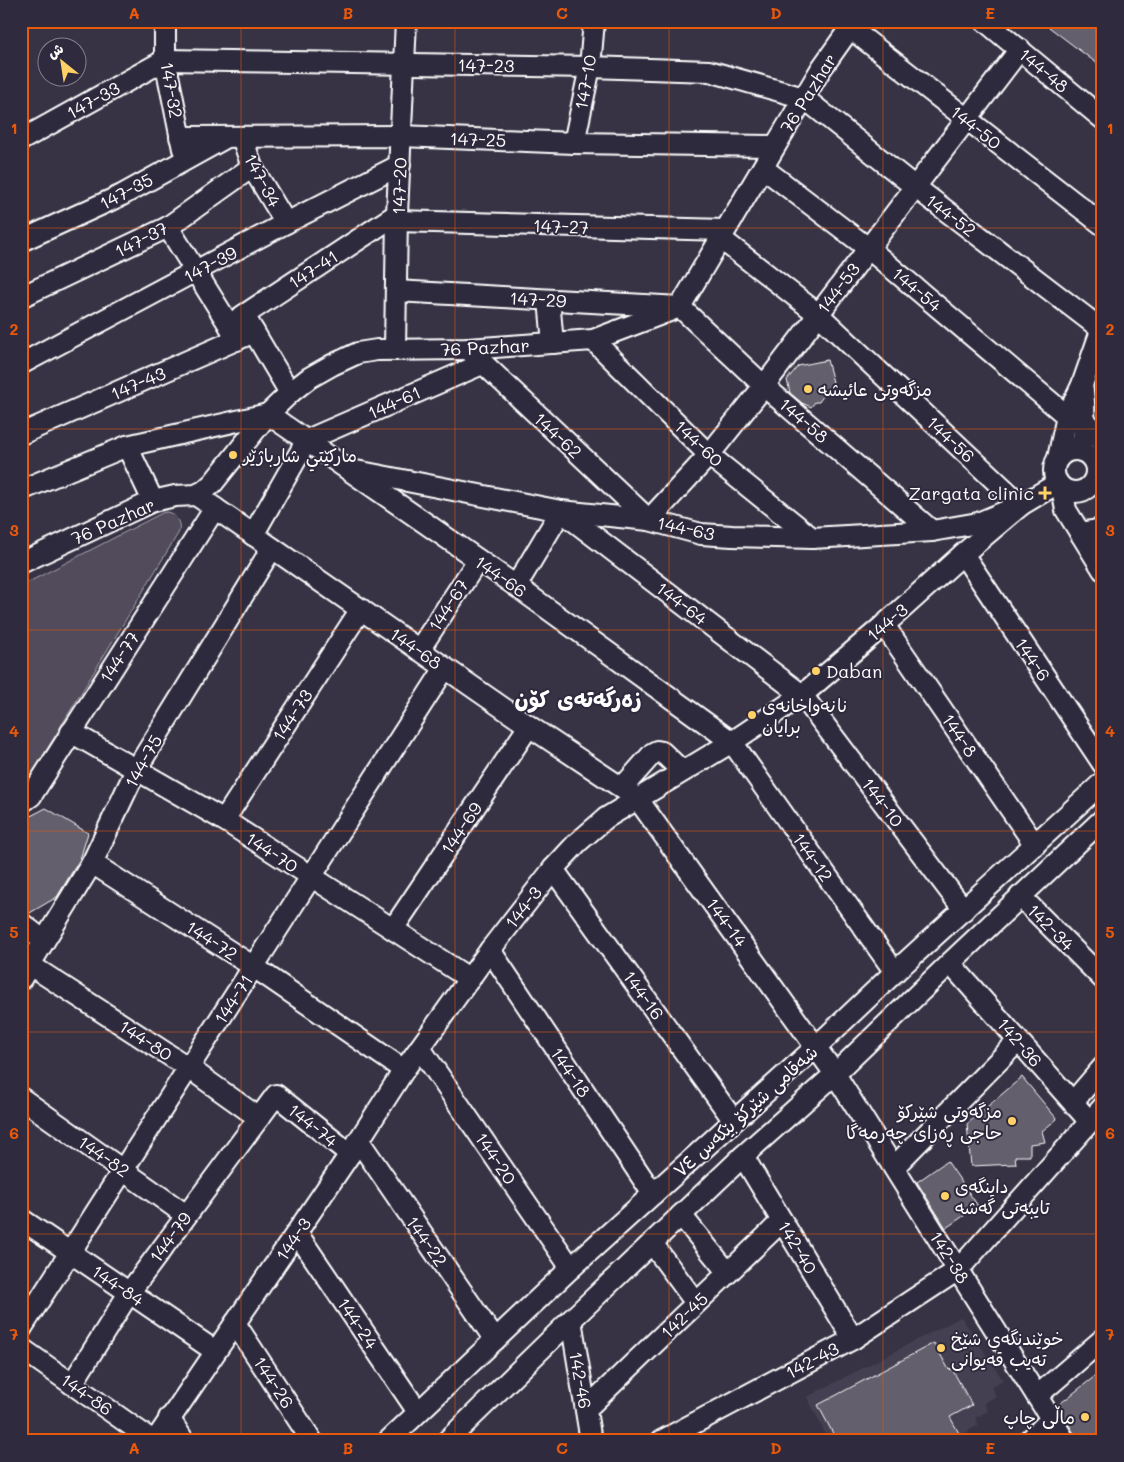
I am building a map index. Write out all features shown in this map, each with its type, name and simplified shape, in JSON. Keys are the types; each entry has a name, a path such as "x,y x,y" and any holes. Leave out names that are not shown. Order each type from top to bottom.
{"street":[{"name":"147-32","path":"165,21 165,60 185,159"},
{"name":"147-20","path":"395,350 397,218 406,21"},
{"name":"147-10","path":"574,143 590,67 594,21"},
{"name":"144-48","path":"985,21 1103,119"},
{"name":"76 Pazhar","path":"21,563 153,501 175,496 196,495 204,491 213,483 268,414 290,393 309,378 358,353 377,350 468,349 593,340 680,307 821,69 852,25"},
{"name":"144-50","path":"852,25 966,120 1103,225"},
{"name":"144-53","path":"649,520 709,455 764,386 1020,49"},
{"name":"147-23","path":"165,60 590,67 709,71 804,98"},
{"name":"147-33","path":"21,140 165,60"},
{"name":"144-52","path":"804,98 915,187 1102,327"},
{"name":"147-25","path":"180,137 400,136 574,143 775,146"},
{"name":"147-35","path":"21,241 122,195 185,159 235,137"},
{"name":"147-34","path":"235,137 286,223"},
{"name":"147-39","path":"21,364 286,223 400,165"},
{"name":"147-37","path":"21,297 168,227 252,167"},
{"name":"144-54","path":"762,168 868,248 1076,418"},
{"name":"147-27","path":"397,218 723,234"},
{"name":"147-41","path":"241,328 397,218"},
{"path":"168,227 196,272 290,393"},
{"name":"144-56","path":"723,234 818,314 1024,503"},
{"name":"147-29","path":"396,290 680,307"},
{"path":"550,300 553,344"},
{"name":"144-58","path":"680,307 764,386 932,531"},
{"path":"1102,327 1082,385 1085,400 1076,418 1058,475 1066,510 1103,570"},
{"name":"147-43","path":"21,434 241,328"},
{"name":"144-60","path":"593,340 709,455 812,538"},
{"name":"144-62","path":"468,349 649,520"},
{"name":"144-61","path":"307,440 482,364"},
{"path":"21,490 127,446 268,414"},
{"name":"144-66","path":"268,414 516,586 732,742"},
{"path":"1058,475 1075,492 1081,492 1097,484 1095,453 1076,418"},
{"path":"253,535 307,440"},
{"path":"127,446 153,501"},
{"path":"1058,475 1069,451 1095,453"},
{"name":"144-63","path":"350,470 562,511 649,520 701,534 732,536 812,538 932,531 978,524 1024,503"},
{"name":"144-3","path":"154,1441 355,1148 404,1070 490,950 553,868 576,843 606,818 630,793 682,771 732,742 802,695 963,554 1058,475"},
{"name":"144-68","path":"196,495 529,726 630,793"},
{"name":"144-77","path":"21,803 31,796 215,508"},
{"path":"516,586 562,511"},
{"name":"144-64","path":"562,511 802,695"},
{"path":"1080,533 1103,529"},
{"name":"144-75","path":"26,972 92,863 136,770 272,548"},
{"name":"144-6","path":"963,554 1103,764"},
{"name":"144-67","path":"419,650 478,560"},
{"name":"144-73","path":"224,820 361,609"},
{"name":"144-8","path":"884,625 1035,845"},
{"name":"144-71","path":"21,1329 445,668"},
{"name":"144-10","path":"802,695 964,910"},
{"name":"144-69","path":"393,929 529,726"},
{"name":"144-70","path":"71,732 224,820 470,978"},
{"name":"144-12","path":"732,742 895,972"},
{"path":"630,793 653,753 662,752 682,771"},
{"name":"شەقامی شێرکۆ بێکەس ٧٤","path":"388,1441 571,1268 734,1122 1103,782"},
{"name":"144-14","path":"630,793 835,1074"},
{"name":"شەقامی شێرکۆ بێکەس ٧٤","path":"447,1441 743,1156 835,1074 1020,896 1102,822"},
{"name":"144-72","path":"92,863 254,967 404,1070"},
{"name":"144-16","path":"553,868 734,1122"},
{"name":"142-34","path":"1020,896 1103,979"},
{"path":"21,923 44,941"},
{"name":"144-18","path":"490,950 653,1194"},
{"name":"142-36","path":"950,963 1073,1102 1096,1114"},
{"name":"144-80","path":"26,972 189,1068 260,1118"},
{"path":"894,1166 1018,1041"},
{"name":"144-20","path":"420,1048 571,1268"},
{"path":"1073,1102 1103,1066"},
{"name":"142-38","path":"835,1074 1065,1441"},
{"name":"144-79","path":"72,1384 129,1292 276,1095"},
{"name":"144-74","path":"276,1095 355,1148"},
{"name":"144-82","path":"21,1098 186,1215"},
{"name":"142-43","path":"661,1441 853,1339 958,1270 1096,1114"},
{"name":"144-22","path":"355,1148 495,1340"},
{"name":"142-40","path":"743,1156 853,1339"},
{"path":"681,1215 728,1273"},
{"name":"144-84","path":"21,1219 215,1351"},
{"name":"142-45","path":"586,1409 782,1221"},
{"name":"144-24","path":"297,1233 418,1412"},
{"path":"652,1243 696,1303"},
{"name":"142-46","path":"571,1320 591,1441"},
{"name":"144-26","path":"235,1323 312,1441"},
{"path":"1037,1396 1103,1339"},
{"name":"144-86","path":"21,1348 154,1441"},
{"path":"169,1418 184,1441"},
{"path":"1029,1441 1051,1419"}],"shaded area":[{"path":"167,512 177,519 179,532 21,792 21,586"},
{"name":"خوێندنگەی شێخ تەیب قەیوانی","path":"961,1317 1003,1380 991,1387 996,1396 984,1403 988,1411 975,1418 979,1425 966,1432 970,1441 829,1441 807,1397"}],"building":[{"path":"1041,21 1103,21 1103,68"},
{"name":"مزگەوتی عائیشە","path":"827,360 833,382 819,402 815,402 811,407 802,403 790,393 787,380 798,366"},
{"path":"46,808 88,833 80,859 57,897 28,914 21,911 21,821"},
{"name":"مزگەوتی شێرکۆ حاجی ڕەزای چەرمەگا","path":"1022,1077 1057,1119 1042,1131 1045,1142 1030,1144 1030,1156 1015,1156 1016,1164 971,1166 967,1124"},
{"name":"داینگەی تایبەتی گەشە","path":"947,1161 978,1206 946,1228 917,1182"},
{"name":"خوێندنگەی شێخ تەیب قەیوانی","path":"934,1343 949,1370 952,1369 972,1405 950,1417 960,1435 949,1441 837,1441 818,1405"},
{"path":"1103,1370 1103,1441 1077,1441 1057,1406"}],"place":[{"name":"مزگەوتی عائیشە","path":"808,389"},
{"name":"مارکێتي شارباژێر","path":"233,455"},
{"name":"Zargata clinic","path":"1045,493"},
{"name":"Daban","path":"816,671"},
{"name":"نانەواخانەی برایان","path":"752,715"},
{"name":"مزگەوتی شێرکۆ حاجی ڕەزای چەرمەگا","path":"1012,1121"},
{"name":"داینگەی تایبەتی گەشە","path":"945,1196"},
{"name":"خوێندنگەی شێخ تەیب قەیوانی","path":"941,1348"},
{"name":"ماڵی چاپ","path":"1085,1417"}],"district":[{"name":"زەرگەتەی کۆن","path":"578,698"}]}
